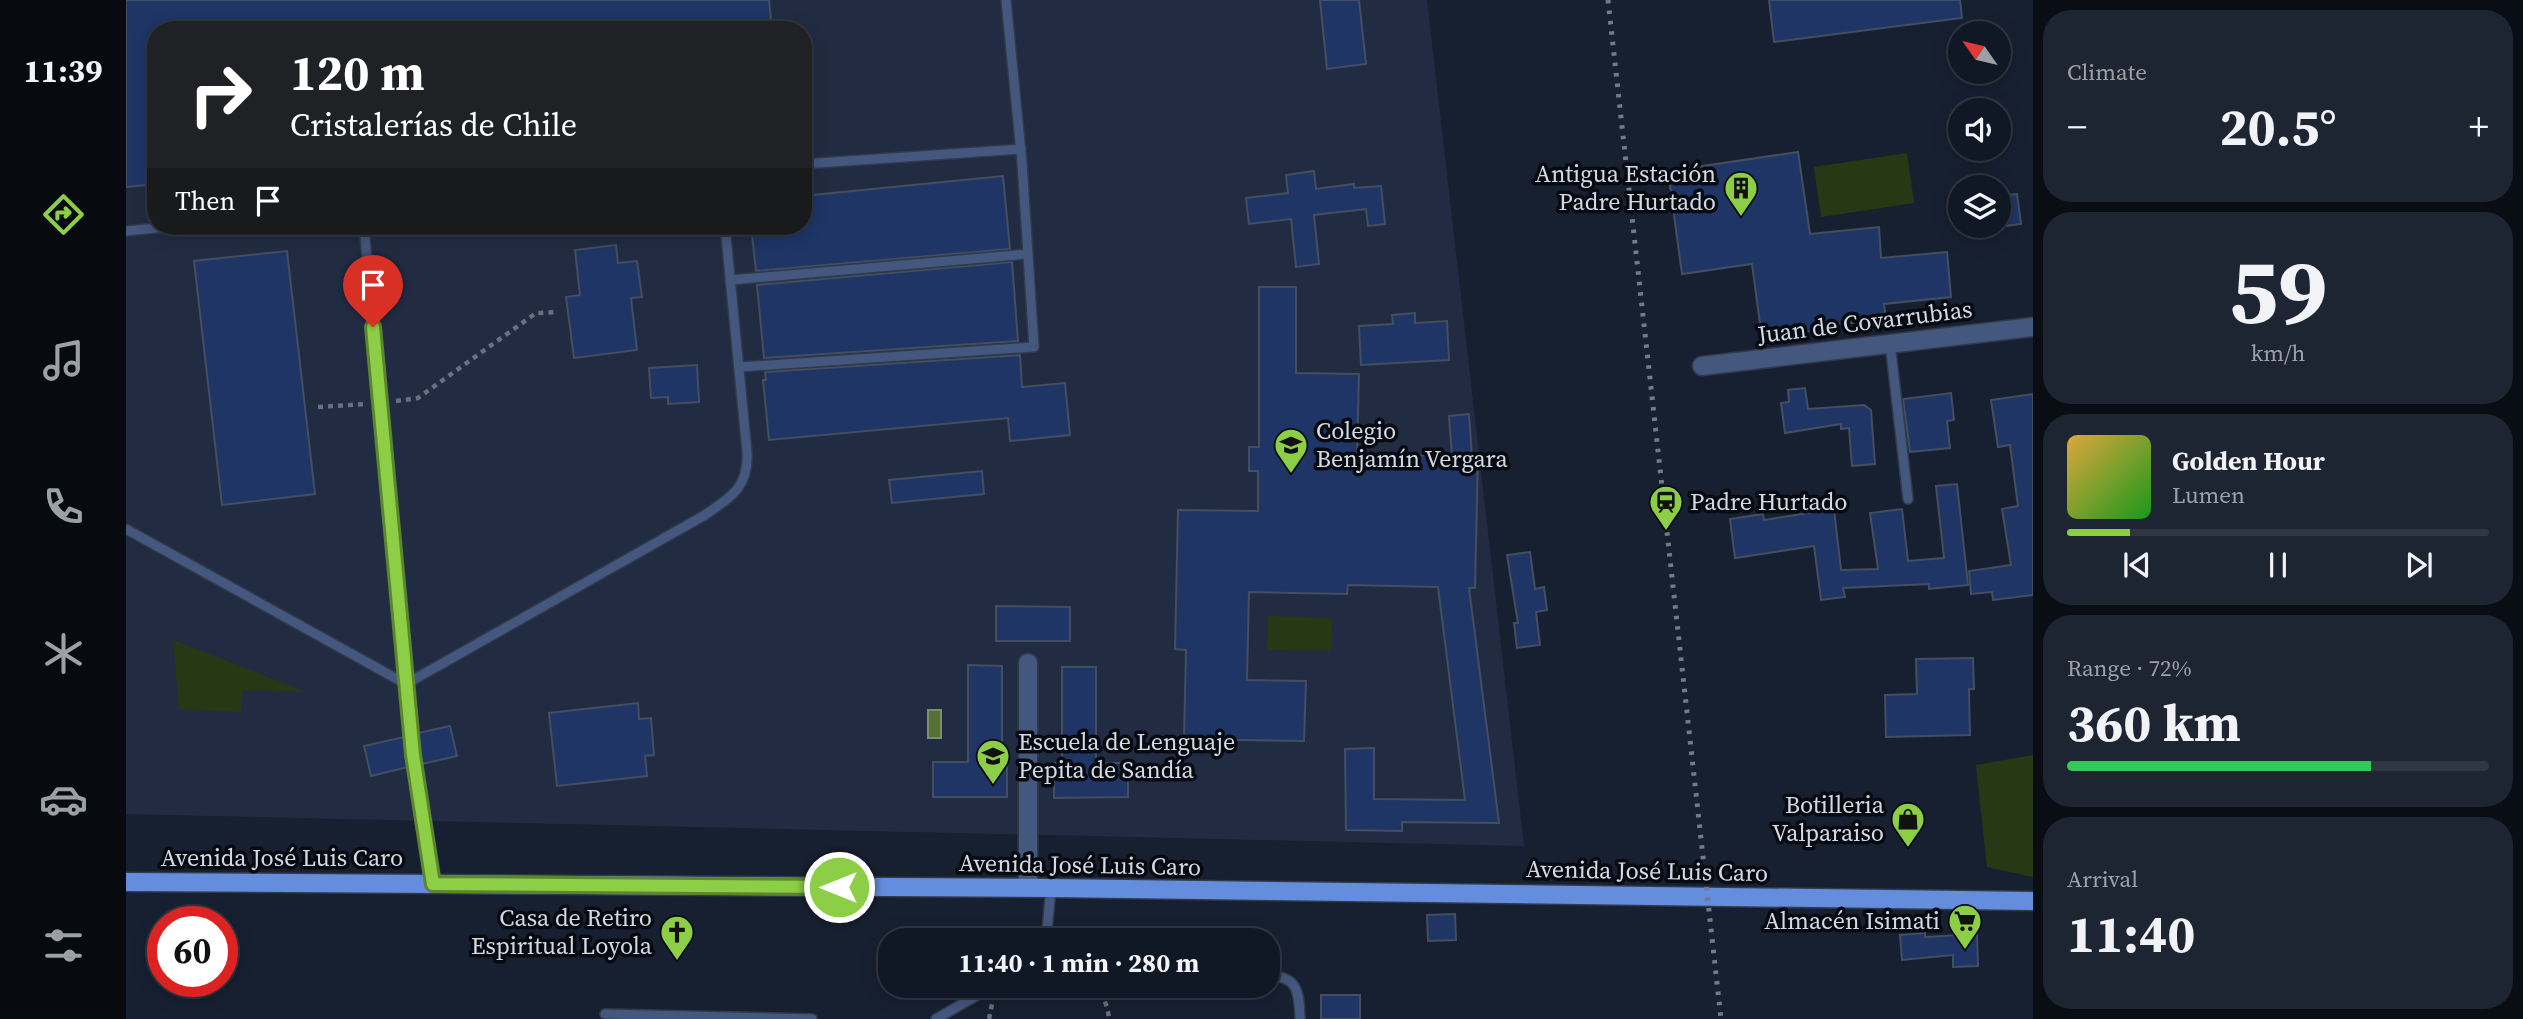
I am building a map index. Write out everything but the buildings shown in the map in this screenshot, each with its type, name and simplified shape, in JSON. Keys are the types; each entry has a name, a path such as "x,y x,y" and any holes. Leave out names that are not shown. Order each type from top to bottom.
{"main road":[{"name":"Avenida José Luis Caro","path":"126,882 1051,888 2033,901"}],"street":[{"name":"Juan de Covarrubias","path":"1702,366 2033,327"},
{"path":"1028,663 1028,888"}],"lane":[{"path":"739,367 1034,348 1021,149 1006,0"},
{"path":"812,163 1021,149"},
{"path":"126,231 147,229"},
{"path":"365,235 406,684 423,831 433,884"},
{"path":"406,684 705,515 736,493 748,467 726,235"},
{"path":"730,279 1028,254"},
{"path":"1890,343 1908,499"},
{"path":"126,530 406,684"},
{"path":"1047,928 1051,888"},
{"path":"1280,976 1291,982 1299,993 1300,1019"},
{"path":"936,1019 972,998"},
{"path":"606,1014 812,1019"}],"path":[{"path":"318,407 418,398 536,313 556,312"},
{"path":"1103,998 1109,1019"}],"shaded area":[{"path":"126,0 1427,0 1524,846 126,814"},
{"path":"1907,153 1914,203 1821,217 1814,167"},
{"path":"1268,616 1332,618 1331,651 1267,650"},
{"path":"173,640 307,692 243,690 241,712 179,709"},
{"path":"928,710 941,710 941,738 928,738"},
{"path":"2033,755 2033,877 1987,867 1976,765"}],"railway":[{"path":"1608,0 1721,1019"}],"place":[{"name":"Antigua Estación Padre Hurtado","path":"1741,218"},
{"name":"Colegio Benjamín Vergara","path":"1291,475"},
{"name":"Padre Hurtado","path":"1666,532"},
{"name":"Escuela de Lenguaje Pepita de Sandía","path":"993,786"},
{"name":"Botilleria Valparaiso","path":"1908,849"},
{"name":"Almacén Isimati","path":"1965,951"},
{"name":"Casa de Retiro Espiritual Loyola","path":"677,962"}],"route":[{"path":"373,327 413,755 433,884 839,887"}]}
